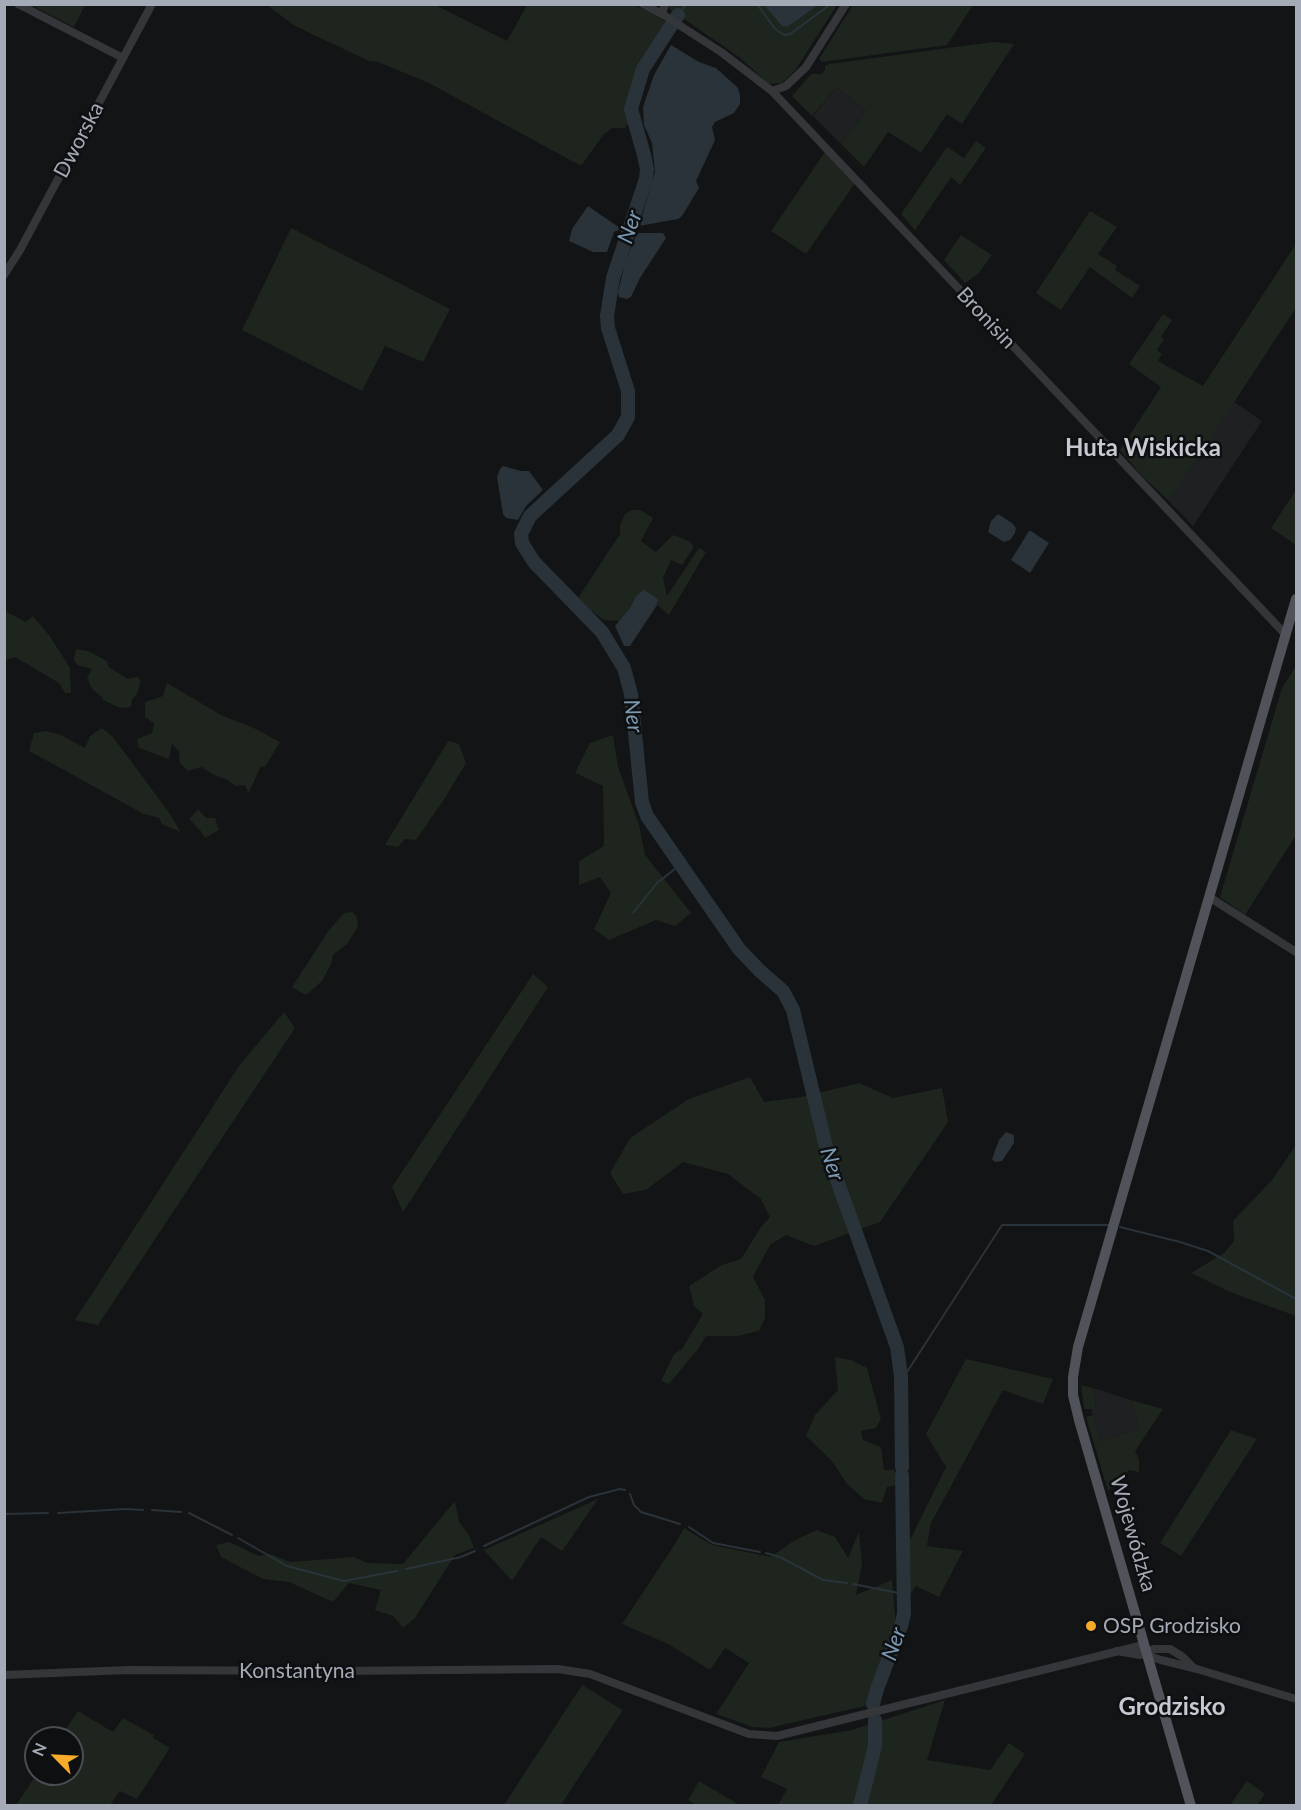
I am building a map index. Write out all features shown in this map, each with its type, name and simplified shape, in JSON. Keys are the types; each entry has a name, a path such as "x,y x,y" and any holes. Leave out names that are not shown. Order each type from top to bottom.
{"main road":[{"name":"Wojewódzka","path":"1191,1806 1079,1420 1073,1377 1082,1336 1296,599"}],"street":[{"path":"18,4 123,58"},
{"name":"Dworska","path":"4,275 20,250 152,4"},
{"name":"Bronisin","path":"643,4 721,52 772,91 1286,635"},
{"path":"662,14 665,4"},
{"path":"772,91 786,86 806,67 846,4"},
{"path":"1209,897 1296,952"},
{"name":"Konstantyna","path":"4,1675 128,1670 558,1669 590,1674 749,1734 777,1736 972,1686 1118,1652 1128,1647 1139,1646 1147,1652"},
{"path":"1147,1652 1162,1648 1170,1649 1184,1657 1197,1669 1296,1699"}],"shaded area":[{"path":"669,4 837,5 796,69 782,83 769,84 739,57 668,8"},
{"path":"31,5 85,5 74,27"},
{"path":"267,5 435,5 507,41 527,5 633,5 654,13 669,25 640,69 629,123 625,128 612,128 604,134 581,166 429,83 378,62 369,61 295,26"},
{"path":"764,5 818,5 787,27 782,26"},
{"path":"853,5 973,5 947,45 822,62 819,59"},
{"path":"993,42 1014,44 962,124 947,114 921,153 888,132 864,167 841,144 866,111 837,87 812,116 792,96 811,74 822,74 825,66 829,64"},
{"path":"671,45 699,62 716,68 738,88 740,104 734,113 715,122 712,127 715,140 696,181 699,188 682,216 678,219 639,226 655,172 652,143 644,125 643,107 654,75"},
{"path":"837,87 866,111 841,144 813,116"},
{"path":"976,141 986,148 960,185 951,177 915,230 901,214 947,147 964,158"},
{"path":"825,152 855,183 806,254 771,231"},
{"path":"588,206 623,228 614,232 607,252 593,252 569,241 572,229"},
{"path":"1090,211 1117,227 1098,254 1117,266 1115,270 1140,286 1132,298 1090,267 1061,310 1036,293"},
{"path":"291,228 450,309 423,362 385,346 362,391 242,330"},
{"path":"663,233 666,238 640,278 631,297 627,299 619,297 618,292 625,263 636,235"},
{"path":"961,235 992,255 979,273 965,283 944,260"},
{"path":"1296,244 1296,308 1169,501 1142,476 1120,450 1161,387 1129,364 1163,314 1172,320 1161,337 1164,339 1157,350 1162,354 1158,361 1203,386"},
{"path":"1234,402 1262,421 1193,526 1169,501"},
{"path":"503,466 529,471 543,490 526,506 518,520 506,518 503,514 497,477"},
{"path":"1296,490 1296,545 1271,528"},
{"path":"632,510 640,510 653,518 641,541 656,552 673,535 689,541 694,547 682,565 671,560 663,578 667,596 699,548 706,552 669,615 657,605 658,602 636,596 620,621 604,620 578,598 620,534 620,525 625,514"},
{"path":"998,514 1016,528 1010,540 1004,542 988,532 991,521"},
{"path":"1029,531 1049,543 1030,573 1011,560"},
{"path":"644,590 658,599 657,605 630,646 624,646 615,626 630,608 636,596"},
{"path":"5,611 26,622 33,616 49,635 70,668 71,693 65,693 59,683 15,657 5,660"},
{"path":"76,649 88,651 107,661 109,667 128,679 137,677 141,680 137,694 132,699 131,707 120,708 103,700 92,689 87,678 92,669 77,665 74,659"},
{"path":"1296,666 1296,835 1245,915 1220,897 1282,688"},
{"path":"167,683 221,715 256,729 280,742 265,767 261,766 249,792 245,785 235,786 201,767 188,771 180,763 179,751 172,744 169,759 139,748 137,739 152,733 154,723 145,717 145,702 163,696"},
{"path":"102,728 113,737 168,811 180,832 162,824 159,818 144,814 29,751 34,733 46,731 61,735 85,748 90,736"},
{"path":"613,735 618,767 639,825 645,855 691,913 675,926 656,920 609,940 594,929 611,893 600,877 579,885 579,861 604,846 603,786 575,773 590,743"},
{"path":"448,741 459,744 466,763 445,798 416,840 405,839 398,847 385,845"},
{"path":"198,809 206,818 215,818 219,830 205,838 189,819"},
{"path":"352,912 357,917 358,927 347,944 333,955 322,981 306,995 292,987 329,930 344,913"},
{"path":"533,974 548,987 403,1212 392,1187"},
{"path":"284,1012 295,1028 98,1325 75,1320 239,1066"},
{"path":"750,1077 764,1102 801,1097 859,1083 893,1098 942,1088 948,1122 880,1222 814,1246 786,1235 770,1245 753,1277 765,1300 765,1318 759,1331 738,1336 706,1336 669,1384 661,1381 674,1354 682,1349 703,1314 694,1306 689,1286 722,1265 741,1259 770,1217 761,1199 728,1174 683,1162 646,1190 623,1194 610,1173 630,1138 689,1099"},
{"path":"1006,1132 1014,1135 1014,1143 1002,1161 995,1162 992,1159 999,1140"},
{"path":"1296,1145 1296,1316 1230,1292 1191,1273 1224,1253 1234,1241 1233,1221 1272,1180"},
{"path":"835,1357 851,1360 867,1368 881,1419 876,1428 861,1431 863,1440 881,1447 884,1470 894,1470 899,1479 898,1485 887,1487 882,1503 864,1499 847,1484 832,1461 806,1436 815,1415 838,1390"},
{"path":"966,1359 1053,1379 1043,1404 1003,1390 931,1523 927,1546 963,1551 939,1597 916,1586 906,1602 908,1544 946,1467 926,1434"},
{"path":"1081,1385 1093,1388 1096,1409 1084,1409"},
{"path":"1093,1388 1131,1400 1139,1429 1100,1441 1091,1409 1096,1408"},
{"path":"1131,1400 1163,1409 1135,1451 1139,1459 1139,1472 1129,1470 1108,1491 1086,1417 1093,1415 1100,1441 1139,1429"},
{"path":"1231,1430 1257,1439 1181,1556 1160,1543"},
{"path":"598,1499 562,1551 541,1537 512,1581 484,1550"},
{"path":"455,1501 459,1522 468,1533 474,1548 455,1555 415,1618 403,1628 393,1616 375,1610 381,1590 349,1583 333,1602 289,1582 263,1579 221,1557 216,1545 229,1542 259,1556 270,1554 290,1562 354,1557 367,1563 403,1564"},
{"path":"684,1528 712,1545 771,1557 795,1540 817,1530 835,1537 848,1558 859,1532 862,1564 856,1595 892,1580 896,1626 869,1705 769,1728 753,1727 716,1714 749,1663 725,1648 710,1670 668,1644 622,1624"},
{"path":"582,1685 623,1710 561,1805 504,1805"},
{"path":"945,1700 927,1760 990,1770 1009,1743 1025,1754 991,1805 778,1805 787,1789 761,1777 779,1742 852,1730"},
{"path":"78,1711 113,1732 123,1718 154,1735 153,1738 170,1748 137,1799 120,1791 110,1805 16,1805 29,1786 84,1786 84,1726 68,1726"},
{"path":"699,1781 740,1805 696,1805 688,1800"},
{"path":"1247,1781 1265,1794 1257,1805 1230,1805"}],"waterway":[{"name":"Ner","path":"678,15 687,4"},
{"name":"Ner","path":"757,4 775,29 784,35 790,34 831,4"},
{"name":"Ner","path":"678,15 643,69 631,109 644,155 647,169 646,179 613,278 607,316 608,328 628,391 628,417 618,435 530,516 521,534 522,543 534,562 602,632 624,668 631,694 642,802 647,816 739,949 783,991 793,1010 828,1155 897,1347 901,1376 902,1467"},
{"path":"633,913 657,883 680,865"},
{"path":"901,1376 907,1372 1002,1225 1108,1225"},
{"path":"1120,1227 1208,1251 1296,1299"},
{"name":"Ner","path":"873,1704 904,1614 902,1475"},
{"path":"484,1546 589,1497 620,1489 625,1490"},
{"path":"630,1494 634,1505 641,1512 680,1524"},
{"path":"58,1513 143,1510"},
{"path":"152,1510 181,1512"},
{"path":"4,1514 48,1513"},
{"path":"189,1513 232,1535"},
{"path":"689,1527 713,1543 760,1552"},
{"path":"238,1538 287,1566 344,1581 397,1571"},
{"path":"406,1569 461,1557 475,1551"},
{"path":"766,1553 780,1557 823,1580 847,1583"},
{"path":"853,1584 904,1594"},
{"name":"Ner","path":"860,1806 875,1746 875,1720"}],"place":[{"name":"OSP Grodzisko","path":"1091,1626"}],"district":[{"name":"Huta Wiskicka","path":"1143,448"},
{"name":"Grodzisko","path":"1172,1707"}]}
